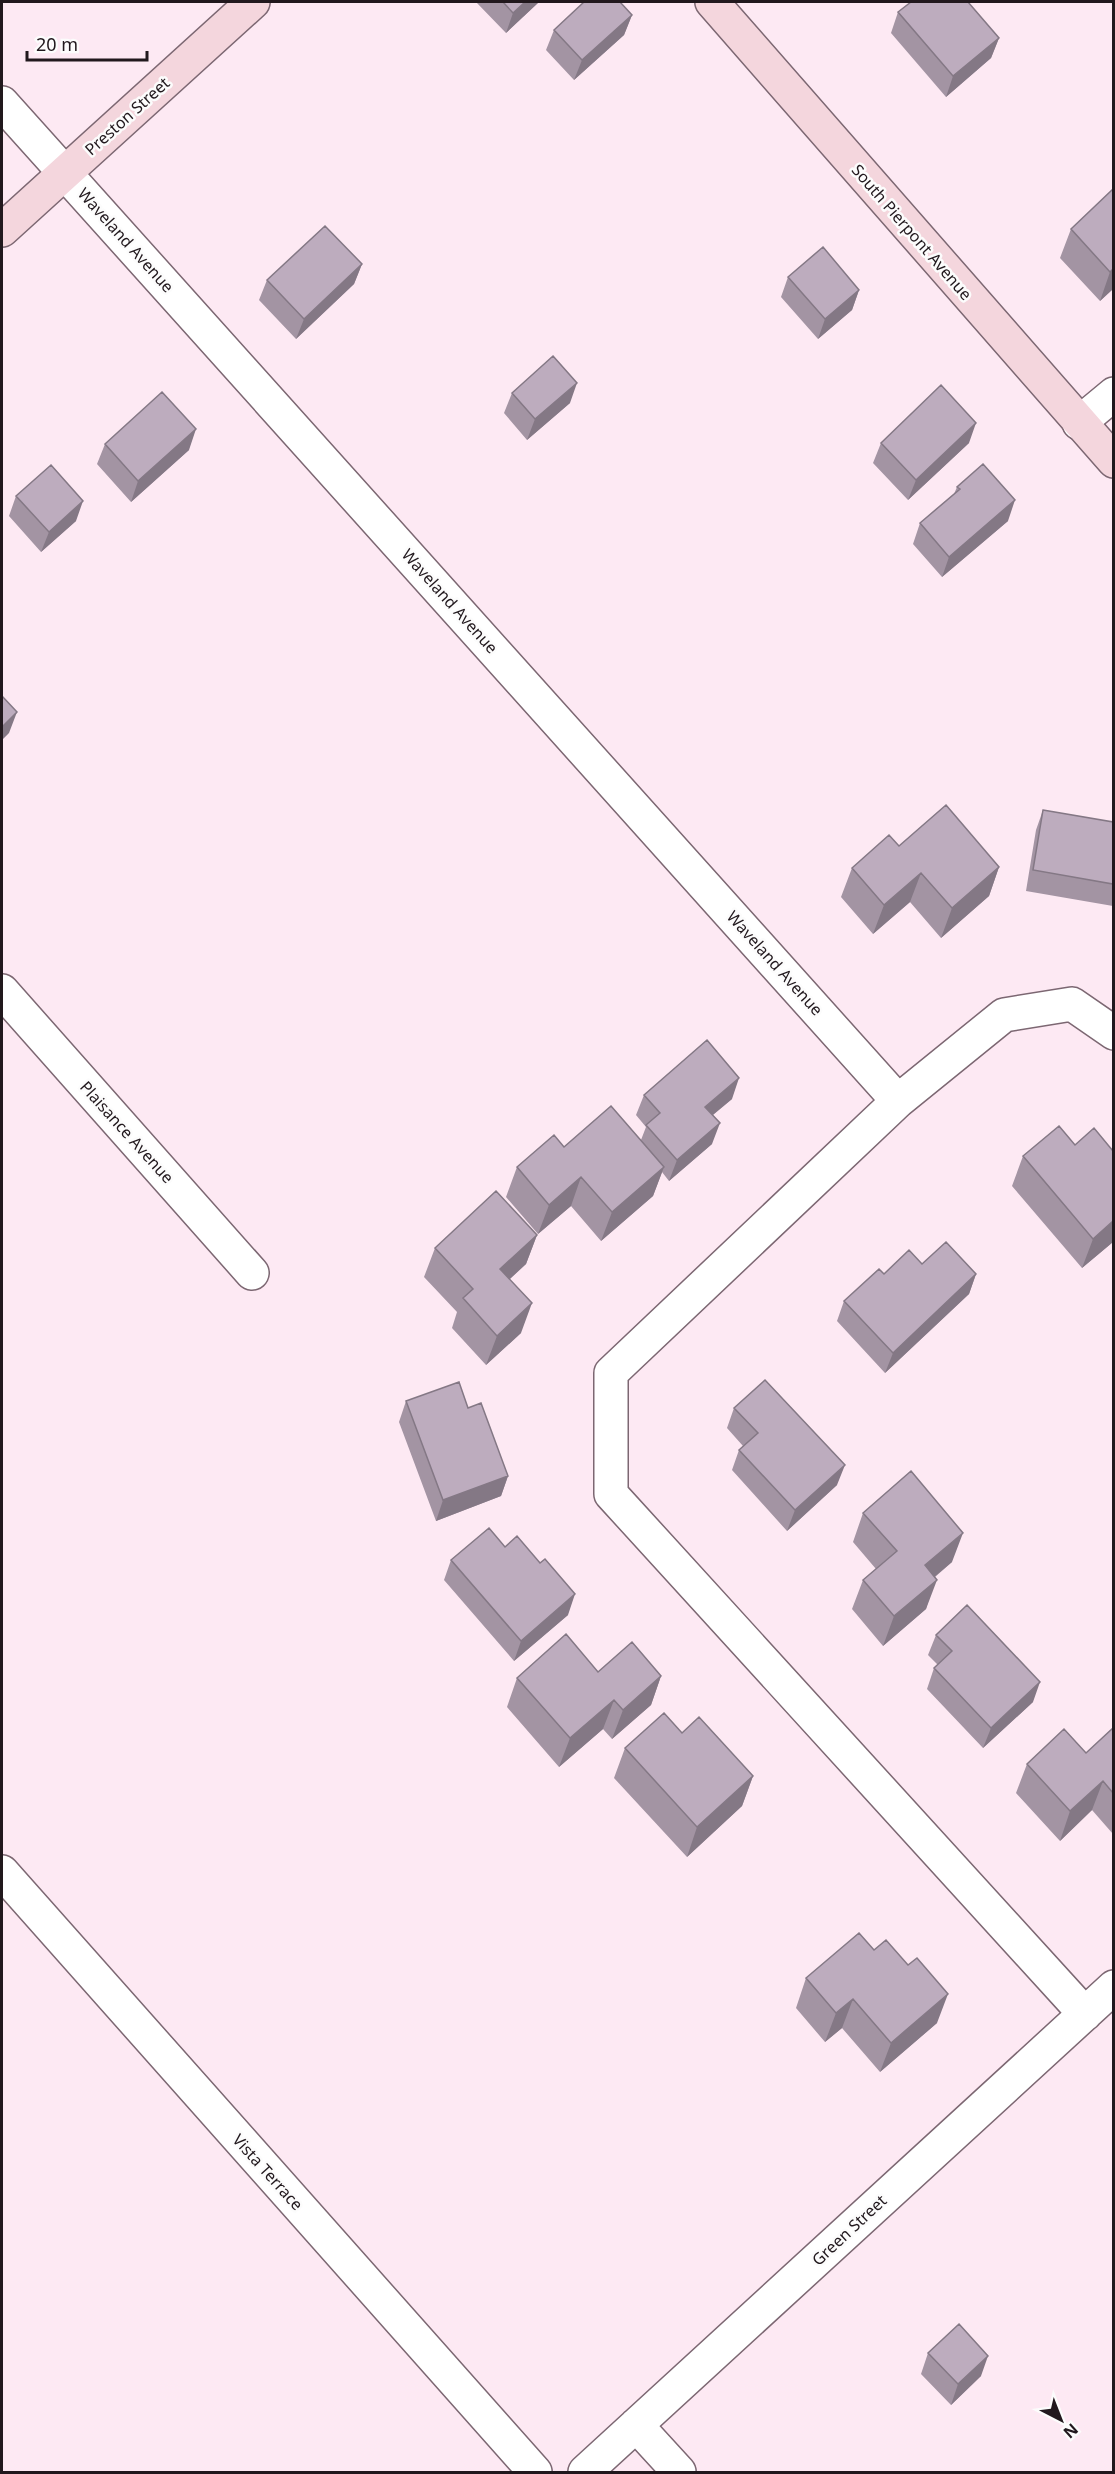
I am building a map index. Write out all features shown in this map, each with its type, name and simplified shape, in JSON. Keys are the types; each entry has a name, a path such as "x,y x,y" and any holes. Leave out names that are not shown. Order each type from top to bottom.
{"street":[{"name":"Preston Street","path":"2,230 253,2"},
{"name":"South Pierpont Avenue","path":"712,2 1113,462"},
{"name":"Waveland Avenue","path":"2,103 898,1101"},
{"path":"1079,423 1113,394"},
{"name":"Plaisance Avenue","path":"2,991 252,1273"},
{"path":"1085,2014 611,1494 611,1373 898,1101 1004,1015 1072,1004 1113,1033"},
{"name":"Vista Terrace","path":"2,1872 535,2472"},
{"name":"Green Street","path":"585,2472 1113,1987"},
{"path":"636,2425 679,2472"}],"building":[{"path":"503,2 525,2 513,13"},
{"path":"584,2 620,2 632,15 582,60 554,30"},
{"path":"911,2 968,2 999,38 953,76 898,12"},
{"path":"1113,189 1113,269 1110,272 1071,229"},
{"path":"325,226 362,264 304,319 267,280"},
{"path":"823,247 859,290 825,319 788,277"},
{"path":"553,356 577,383 535,419 512,393"},
{"path":"941,385 976,423 916,480 881,443"},
{"path":"162,392 196,429 138,481 105,444"},
{"path":"983,464 1015,500 949,557 920,523 960,489 957,487"},
{"path":"51,465 83,501 49,532 16,496"},
{"path":"2,696 17,712 2,727"},
{"path":"946,805 999,867 952,908 921,873 884,905 852,868 889,835 899,846"},
{"path":"1043,810 1113,822 1113,884 1033,870"},
{"path":"707,1040 739,1078 705,1107 720,1123 677,1160 646,1125 660,1113 644,1095"},
{"path":"611,1106 664,1167 612,1212 581,1177 549,1205 517,1167 554,1135 564,1147"},
{"path":"1059,1126 1075,1145 1094,1128 1113,1151 1113,1221 1093,1239 1023,1156"},
{"path":"496,1191 537,1235 500,1269 532,1303 497,1336 463,1298 473,1289 435,1248"},
{"path":"946,1242 976,1274 893,1353 844,1301 879,1269 884,1274 909,1250 922,1264"},
{"path":"765,1380 845,1465 795,1510 739,1450 758,1433 734,1408"},
{"path":"459,1382 468,1408 481,1403 508,1476 443,1500 406,1401"},
{"path":"911,1471 963,1533 925,1565 937,1580 894,1616 863,1580 897,1551 863,1513"},
{"path":"489,1528 505,1547 517,1536 540,1563 545,1559 575,1594 521,1641 451,1560"},
{"path":"967,1605 1040,1682 991,1728 934,1668 952,1651 936,1635"},
{"path":"566,1634 598,1672 632,1642 661,1676 623,1710 614,1700 570,1738 517,1678"},
{"path":"664,1713 682,1733 699,1717 753,1776 697,1827 625,1748"},
{"path":"1113,1728 1113,1793 1103,1781 1070,1811 1027,1764 1064,1729 1086,1753"},
{"path":"859,1933 874,1950 886,1940 908,1965 917,1958 948,1994 891,2043 853,1999 836,2013 806,1978"},
{"path":"959,2324 988,2356 958,2384 928,2353"}]}
